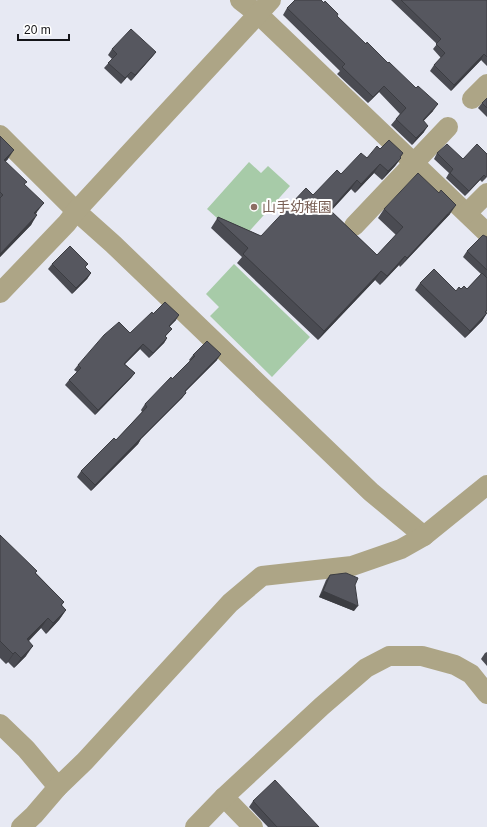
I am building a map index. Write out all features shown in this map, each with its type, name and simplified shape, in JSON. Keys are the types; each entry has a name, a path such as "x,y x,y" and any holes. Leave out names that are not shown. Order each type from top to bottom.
{"street":[{"path":"240,0 258,14 487,232"},
{"path":"0,293 67,223 76,211 271,0"},
{"path":"472,99 487,84"},
{"path":"354,226 448,127"},
{"path":"0,134 76,211 119,250 371,492 424,536"},
{"path":"467,213 487,193"},
{"path":"21,827 34,815 58,787 85,761 230,603 262,576 352,566 401,549 424,536 487,485"},
{"path":"195,827 224,797 366,668 389,656 422,656 455,665 471,674 487,694"},
{"path":"0,724 26,749 58,787"},
{"path":"224,797 253,827"}],"green space":[{"path":"249,162 261,173 268,166 290,186 245,236 227,227 207,209"},
{"path":"234,264 310,337 272,377 210,316 219,307 206,294"}],"building":[{"path":"295,0 321,0 324,3 325,1 338,14 337,16 366,44 367,42 416,88 418,86 438,104 423,120 428,126 416,138 396,119 406,108 384,86 373,97 342,67 345,64 287,8"},
{"path":"401,0 487,0 487,57 484,54 454,85 434,65 445,53 436,44 441,39"},
{"path":"131,29 156,52 135,75 131,72 125,78 108,63 117,54 112,49"},
{"path":"487,98 487,108 482,103"},
{"path":"0,136 14,150 4,160 27,182 24,184 44,203 34,213 37,215 0,254 0,198 3,195 0,192"},
{"path":"389,140 403,153 400,157 401,158 388,171 380,164 361,184 357,180 330,210 377,255 403,227 384,209 418,173 439,193 441,190 456,205 407,258 405,256 387,276 381,271 324,331 243,254 248,248 217,219 218,217 261,236 306,188 313,195 337,170 341,174 361,153 367,158 377,146 380,149"},
{"path":"447,144 463,159 477,144 487,154 487,175 486,177 484,175 469,191 450,173 453,169 437,153"},
{"path":"483,235 487,237 487,270 467,251"},
{"path":"70,246 88,264 85,267 91,273 76,288 52,264"},
{"path":"434,269 456,291 459,287 461,289 464,286 467,289 482,273 487,278 487,310 485,312 487,313 470,331 420,283"},
{"path":"165,302 179,315 169,326 172,329 165,336 167,338 153,353 143,344 124,364 135,373 98,410 69,380 81,368 78,365 104,335 119,322 130,333"},
{"path":"207,341 221,354 185,391 186,393 95,485 81,471 114,438 116,440 147,407 145,404 171,377 172,379 195,356 193,355"},
{"path":"0,535 37,571 35,573 64,602 61,605 66,610 53,623 48,618 27,639 33,646 21,658 15,652 13,654 0,641"},
{"path":"346,573 358,578 355,585 358,606 323,591 330,575"},
{"path":"275,780 319,827 277,827 253,801"}],"place":[{"name":"山手幼稚園","path":"254,207"}]}
